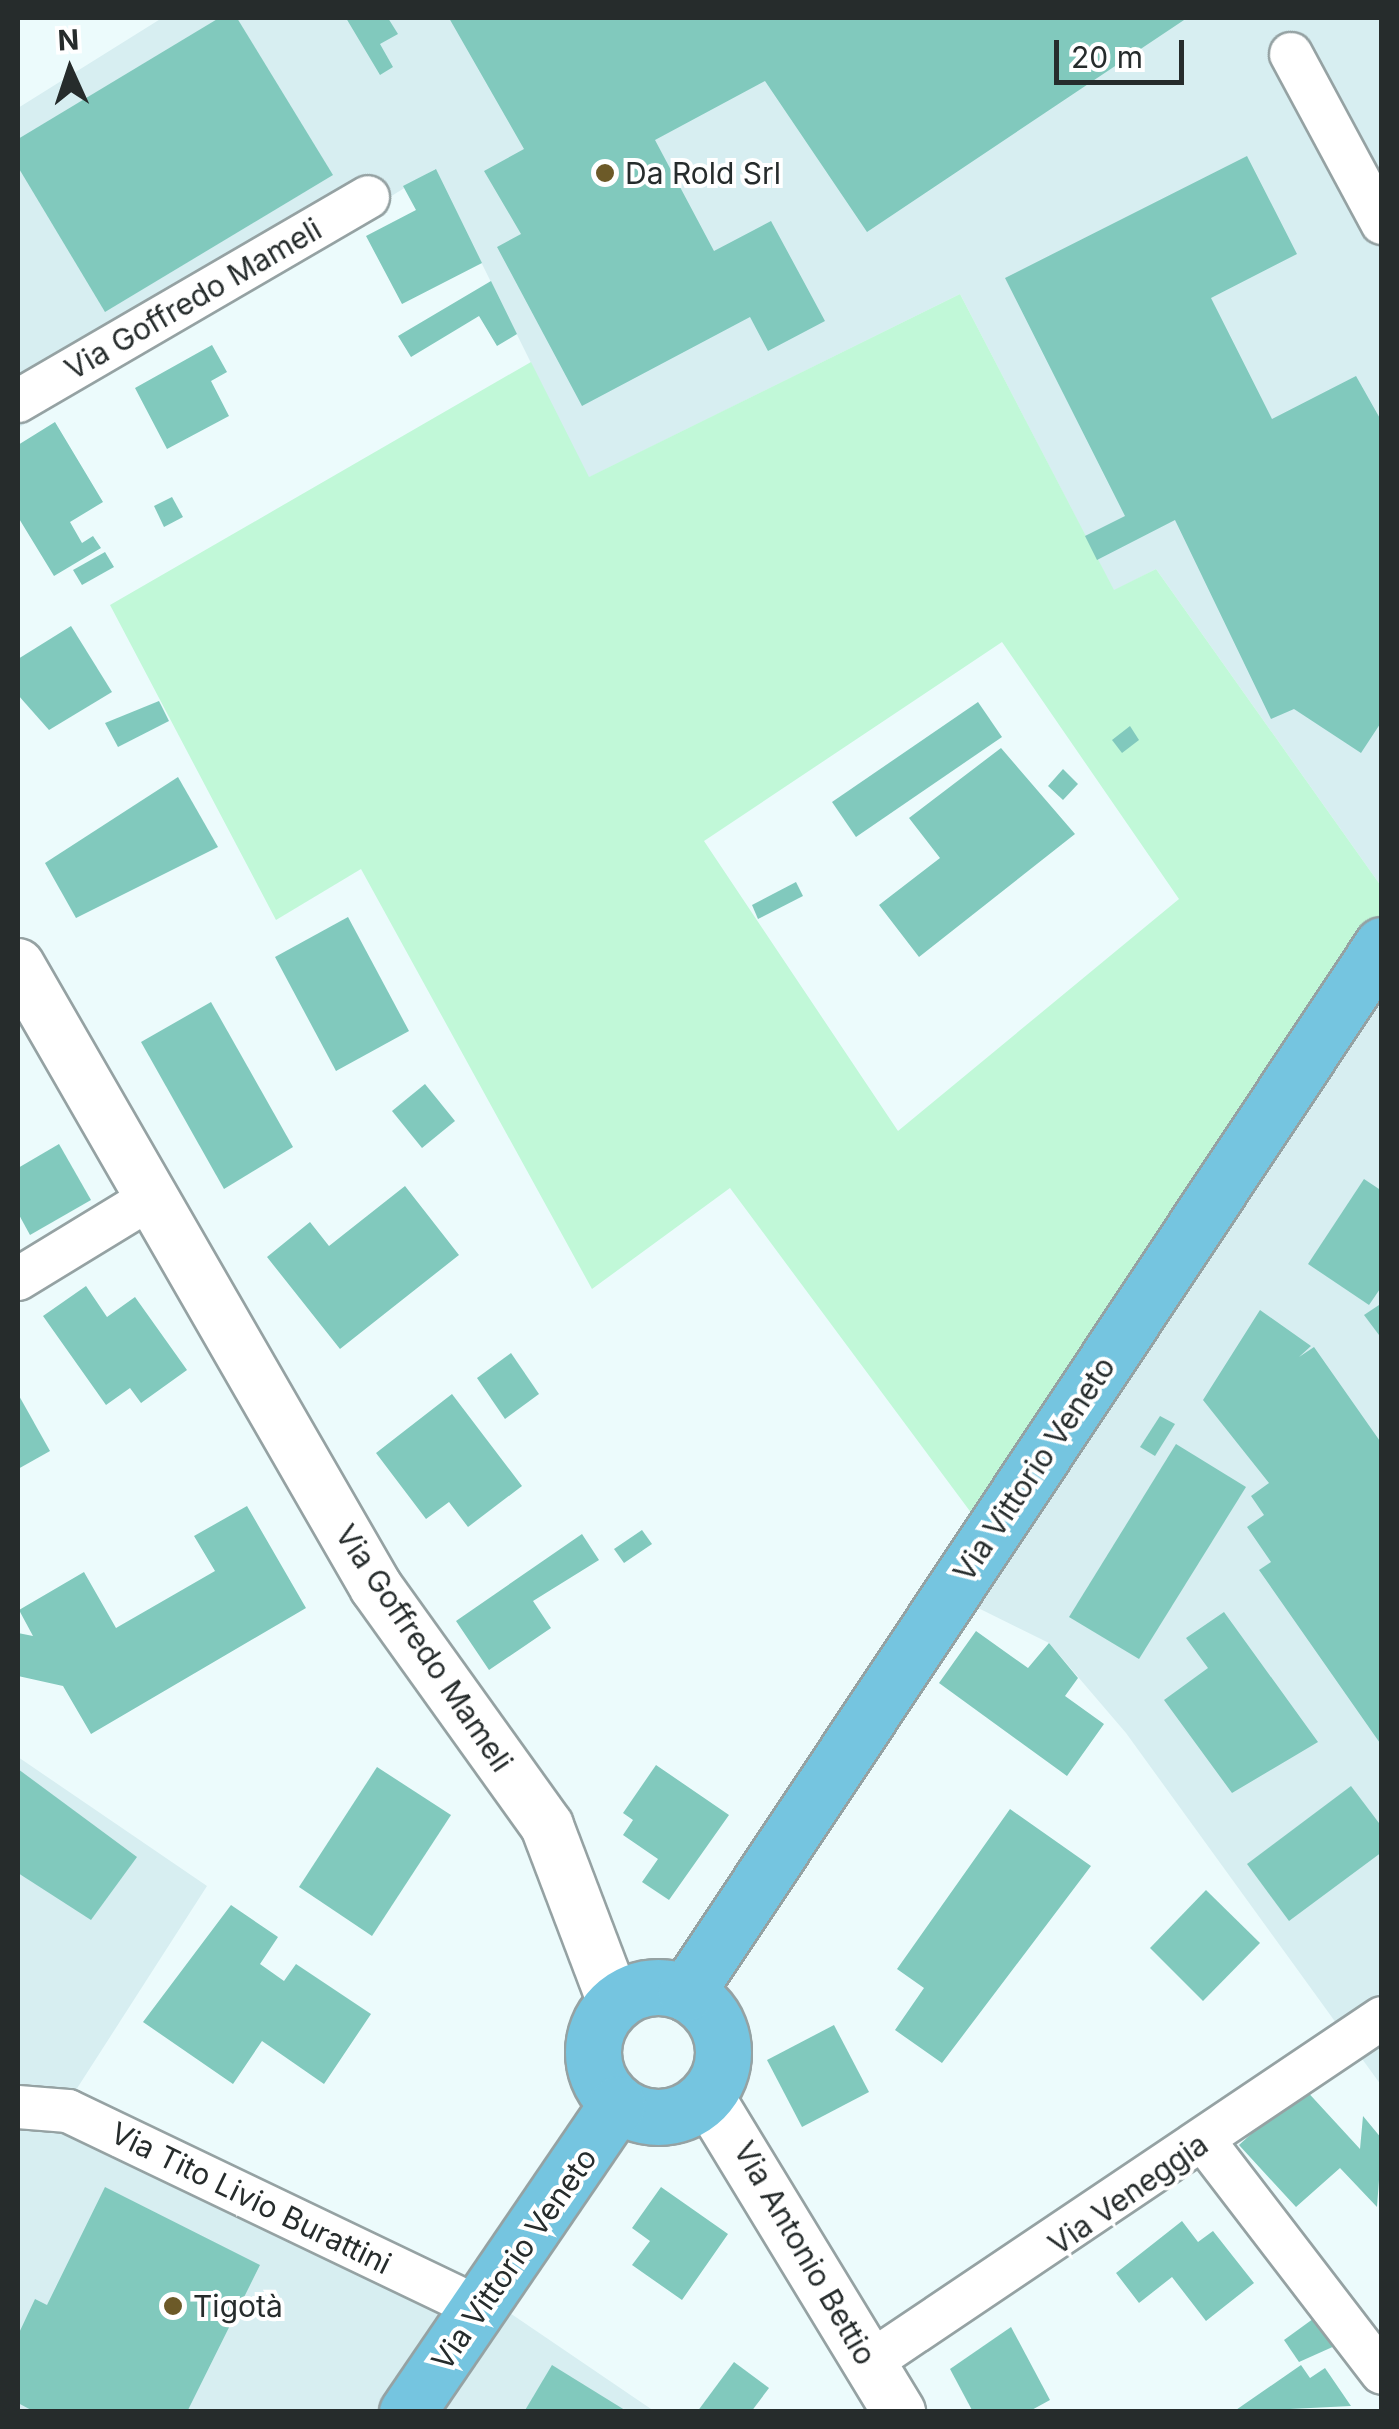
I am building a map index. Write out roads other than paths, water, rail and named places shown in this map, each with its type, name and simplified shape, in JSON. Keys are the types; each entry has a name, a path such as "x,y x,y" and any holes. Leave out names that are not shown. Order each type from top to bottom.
{"main road":[{"name":"Via Vittorio Veneto","path":"686,1993 1382,945"},
{"path":"636,1990 686,1993 722,2039 707,2096 664,2118 617,2104 591,2054 614,2002 636,1990"},
{"name":"Via Vittorio Veneto","path":"408,2412 617,2104"}],"street":[{"path":"1291,54 1382,223"},
{"name":"Via Goffredo Mameli","path":"18,401 368,196"},
{"name":"Via Goffredo Mameli","path":"18,964 376,1588 548,1826 614,2002"},
{"path":"18,1279 150,1200"},
{"name":"Via Veneggia","path":"868,2362 1204,2141 1382,2018"},
{"name":"Via Antonio Bettio","path":"707,2096 899,2412"},
{"name":"Via Tito Livio Burattini","path":"18,2106 68,2110 479,2308"},
{"path":"1204,2141 1382,2373"}],"place":[{"name":"Da Rold Srl","path":"605,173"},
{"name":"Tigotà","path":"173,2306"}]}
